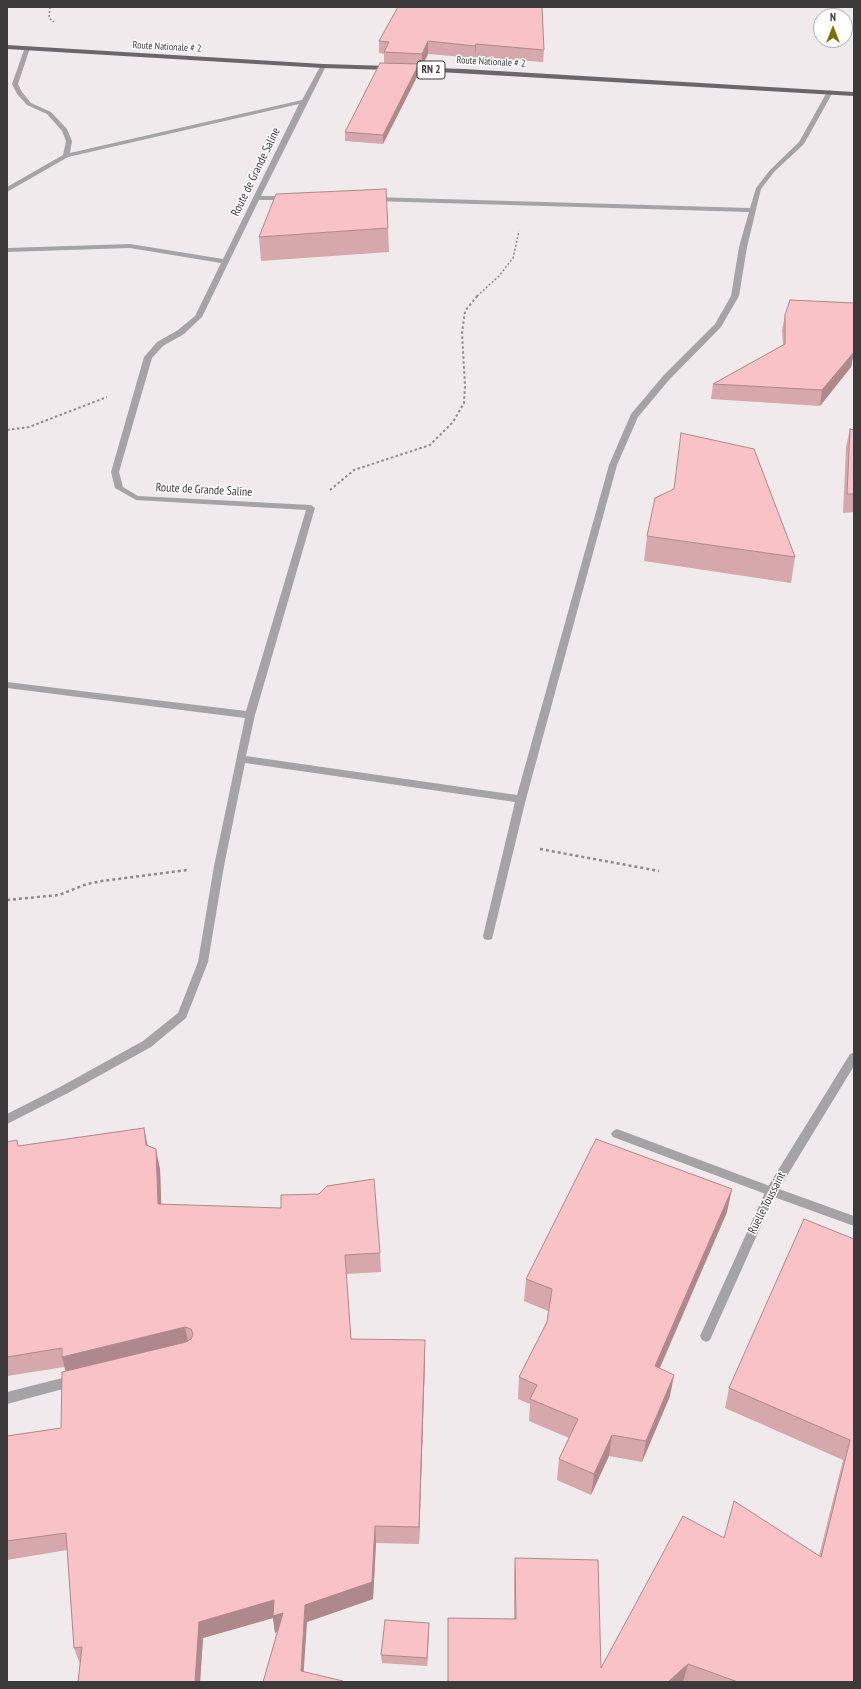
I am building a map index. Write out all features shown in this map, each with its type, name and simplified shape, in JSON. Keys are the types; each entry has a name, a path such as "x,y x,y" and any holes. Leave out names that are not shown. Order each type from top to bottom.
{"main road":[{"name":"Route Nationale # 2","path":"7,47 323,66 393,68"},
{"name":"Route Nationale # 2","path":"401,69 464,71 854,94"}],"street":[{"path":"27,48 16,84 19,93 29,104 49,114 65,130 69,141 66,156"},
{"name":"Route de Grande Saline","path":"311,508 136,498 119,488 114,472 148,357 160,344 181,332 198,318 304,101 323,66"},
{"path":"488,936 521,799 613,465 634,416 666,378 718,325 735,296 743,247 751,210 758,189 772,171 802,143 830,92"},
{"path":"7,190 66,156 304,101"},
{"path":"257,198 297,198"},
{"path":"368,199 525,202 751,210"},
{"path":"7,250 130,246 226,262"},
{"path":"7,1119 64,1090 147,1044 182,1015 203,962 218,866 242,759 250,715 311,508"},
{"path":"7,685 250,715"},
{"path":"242,759 521,799"},
{"name":"Ruelle Toussaint","path":"706,1336 771,1191 854,1057"},
{"path":"617,1134 854,1221"},
{"path":"7,1398 83,1379"}],"path":[{"path":"311,508 354,470 430,445 453,422 464,403 465,386 462,333 465,311 478,295 499,276 513,258 525,202"},
{"path":"7,430 30,427 140,384"},
{"path":"510,842 560,853 659,871"},
{"path":"7,900 60,895 87,884 102,881 218,866"}],"building":[{"path":"398,7 542,7 544,50 476,44 475,46 428,41 422,54 384,52 389,42 379,41"},
{"path":"380,63 419,64 383,135 345,132"},
{"path":"386,189 388,228 259,237 276,194"},
{"path":"790,300 854,303 854,352 822,390 713,384 785,344 785,315"},
{"path":"850,429 854,430 854,494 847,494"},
{"path":"681,433 754,449 795,557 647,536 655,498 674,489"},
{"path":"144,1128 146,1145 156,1149 158,1204 281,1208 281,1195 319,1194 327,1186 374,1179 380,1253 345,1255 351,1339 425,1340 419,1527 375,1526 372,1582 305,1605 301,1671 343,1682 263,1682 283,1613 273,1616 274,1600 199,1622 195,1682 78,1682 82,1647 74,1648 66,1533 7,1541 7,1436 61,1428 62,1372 186,1342 191,1339 193,1334 191,1329 185,1327 62,1357 62,1348 7,1357 7,1142 17,1140 18,1146"},
{"path":"596,1139 732,1189 655,1366 674,1375 646,1441 612,1435 594,1474 559,1459 578,1419 530,1399 537,1385 519,1377 547,1322 552,1289 526,1279"},
{"path":"804,1219 854,1239 854,1682 738,1682 688,1664 668,1682 448,1682 448,1618 516,1619 515,1558 598,1560 601,1668 683,1516 724,1538 734,1501 821,1557 850,1440 729,1388"},
{"path":"385,1620 429,1623 427,1658 381,1655"}]}
